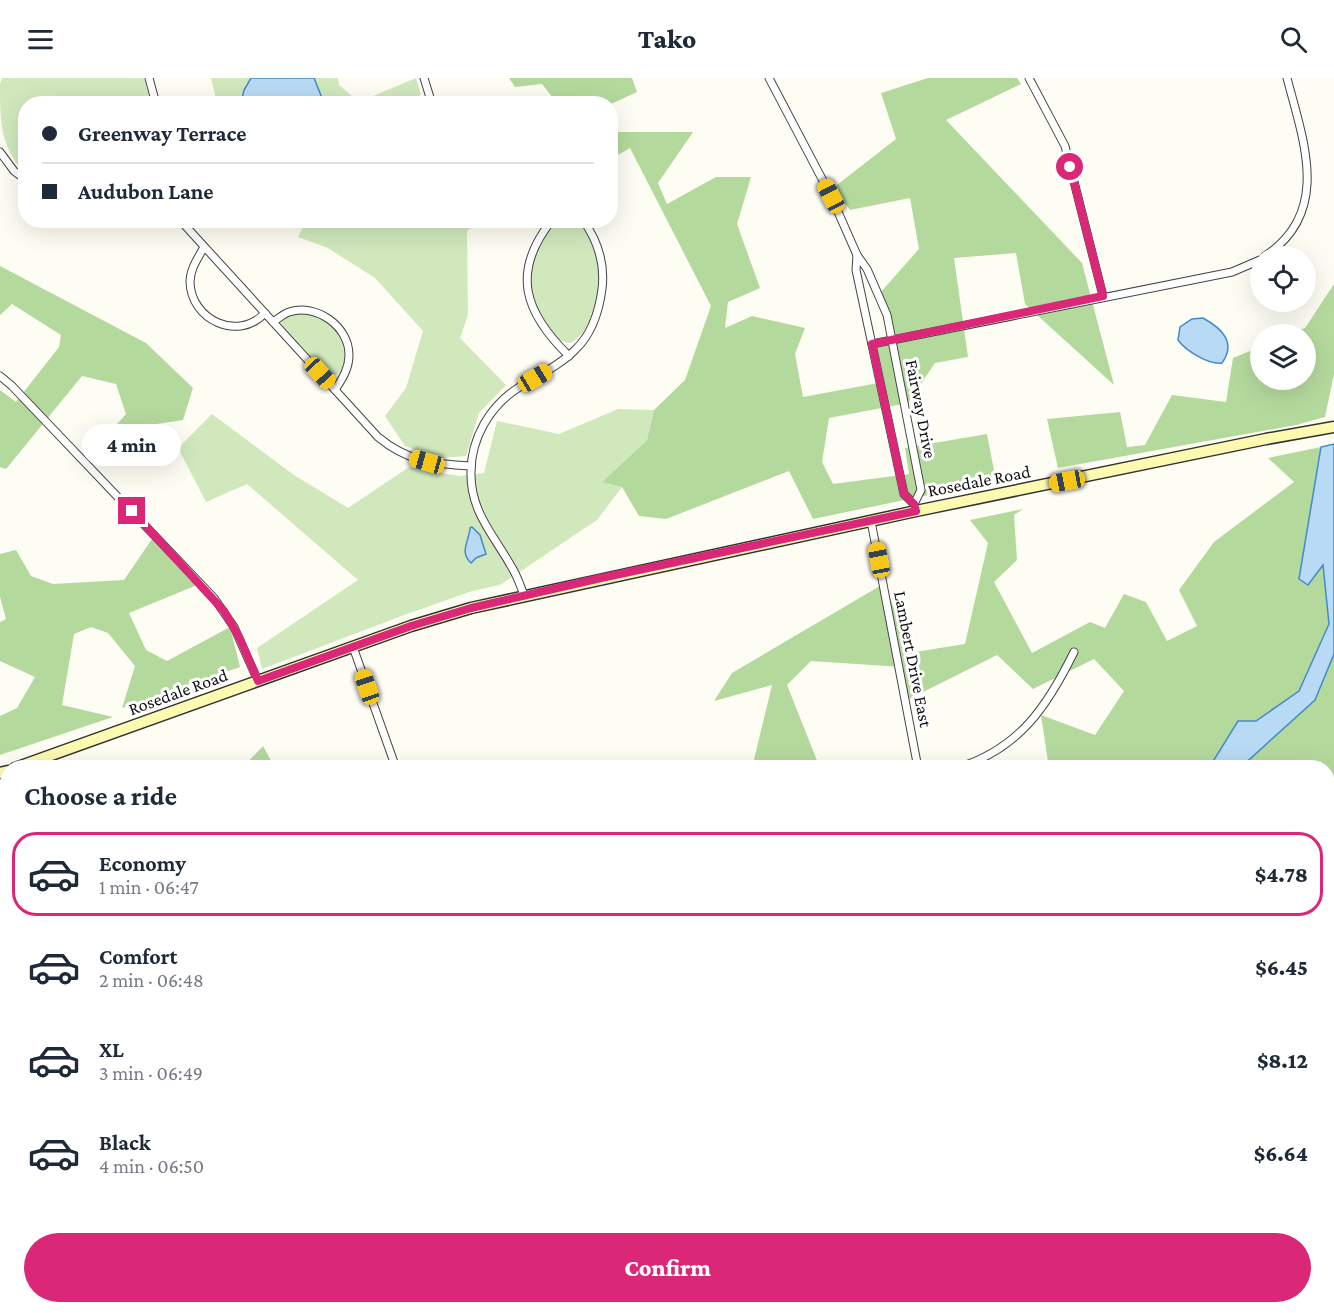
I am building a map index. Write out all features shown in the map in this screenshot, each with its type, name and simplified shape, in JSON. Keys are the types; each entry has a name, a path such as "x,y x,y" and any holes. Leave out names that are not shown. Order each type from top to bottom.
{"street":[{"path":"149,78 154,96"},
{"path":"424,78 430,96"},
{"name":"Fairway Drive","path":"769,78 831,196 856,255 867,269 881,301 892,340 921,490 915,507"},
{"path":"1029,78 1065,146 1103,296"},
{"path":"1278,246 1296,222 1306,198 1308,184 1307,157 1287,78"},
{"path":"1,157 18,174"},
{"path":"187,228 378,437 400,453 427,462 471,466"},
{"path":"545,228 531,254 528,292 535,315 543,328 569,356"},
{"path":"524,595 512,567 478,513 471,488 471,466 478,436 497,406 512,392 569,356 585,339 592,326 601,300 603,282 601,258 587,228"},
{"path":"204,247 194,265 190,282 201,311 217,323 235,328 250,324 265,313"},
{"name":"Fairway Drive","path":"856,255 856,270 904,494 915,507"},
{"path":"872,344 1232,272 1250,264"},
{"path":"273,322 284,314 299,310 317,312 334,322 346,338 350,356 346,372 335,390"},
{"path":"0,376 214,598 234,627 258,681"},
{"name":"Rosedale Road","path":"37,760 448,614 524,595 871,521 915,507 1334,427"},
{"name":"Lambert Drive East","path":"871,521 916,760"},
{"path":"353,647 393,760"},
{"path":"975,760 997,750 1024,729 1044,707 1074,652"}],"green space":[{"path":"2,78 144,78 149,96 18,96 18,164 3,133 0,84"},
{"path":"211,78 251,78 243,96 215,96"},
{"path":"314,78 338,78 339,85 352,96 321,96"},
{"path":"416,78 421,95 418,96 373,96"},
{"path":"509,78 632,78 637,92 618,101 618,96 551,96 542,84 515,87"},
{"path":"928,78 1017,78 1021,84 946,120 1082,263 1114,385 1025,304 1016,253 954,258 968,357 935,363 908,403 829,418 822,462 833,484 909,474 905,448 987,434 996,481 813,519 789,471 666,519 639,516 622,487 602,482 647,440 654,410 685,380 711,306 630,148 618,155 618,132 693,132 658,183 667,204 716,177 751,177 737,224 760,288 728,302 725,328 752,316 805,328 795,354 803,397 878,383 872,341 894,337 880,293 919,249 910,198 850,210 833,188 896,139 881,93"},
{"path":"302,228 471,228 467,231 468,315 460,338 506,385 479,413 466,456 440,458 405,446 385,416 406,388 423,331 375,278 328,248 298,237"},
{"path":"551,228 583,228 594,249 598,266 597,302 592,318 583,332 571,343 555,336 539,315 534,301 531,273 539,246"},
{"path":"0,266 146,343 193,388 183,420 111,431 126,414 116,384 82,376 6,469 0,467 0,390 16,402 59,347 61,335 12,304 0,315"},
{"path":"1334,284 1334,374 1325,417 1296,425 1058,468 1047,419 1120,412 1127,447 1145,445 1172,395 1226,402 1233,358 1250,351 1250,390 1316,390 1316,324 1308,324"},
{"path":"300,312 323,318 339,336 345,358 344,367 340,373 333,374 323,370 282,325 284,318 292,313"},
{"path":"618,409 654,410 647,440 603,481 622,487 597,520 500,585 472,591 262,669 257,648 358,580 247,484 206,502 178,448 212,414 294,475 348,508 409,467 459,476 484,473 497,421 559,434"},
{"path":"1321,447 1300,579 1323,564 1329,624 1299,691 1256,721 1238,721 1214,760 1048,760 1041,715 1095,735 1124,691 1094,659 1033,689 997,655 909,699 902,667 811,661 787,685 817,760 754,760 772,685 714,701 732,673 885,583 893,606 915,652 965,644 988,543 970,520 1023,509 1014,515 1017,560 994,582 1032,653 1090,622 1105,628 1124,594 1146,602 1167,641 1197,626 1179,590 1214,542 1294,482 1268,458"},
{"path":"152,539 177,556 202,583 129,613 146,650 167,661 230,627 240,667 122,708 135,666 108,633 91,627 74,634 62,705 113,717 0,755 0,716 17,708 35,677 0,661 0,622 6,619 0,597 0,554 16,550 31,576 53,584 124,580"},
{"path":"1334,654 1334,760 1249,760 1315,700"},
{"path":"263,746 271,760 250,760"}],"water":[{"path":"251,78 314,78 321,96 243,96"},
{"path":"1203,318 1216,326 1225,336 1228,349 1222,363 1211,362 1198,356 1186,349 1178,340 1180,327 1192,319"},
{"path":"1334,444 1334,654 1315,700 1249,760 1214,760 1238,721 1256,721 1299,691 1329,624 1323,565 1308,585 1299,579 1321,447"},
{"path":"472,527 480,535 486,554 471,563 465,551"}],"route":[{"path":"132,511 224,611 240,639 258,681 411,626 471,608 916,511 914,504 904,494 872,344 1103,296 1070,167"}]}
